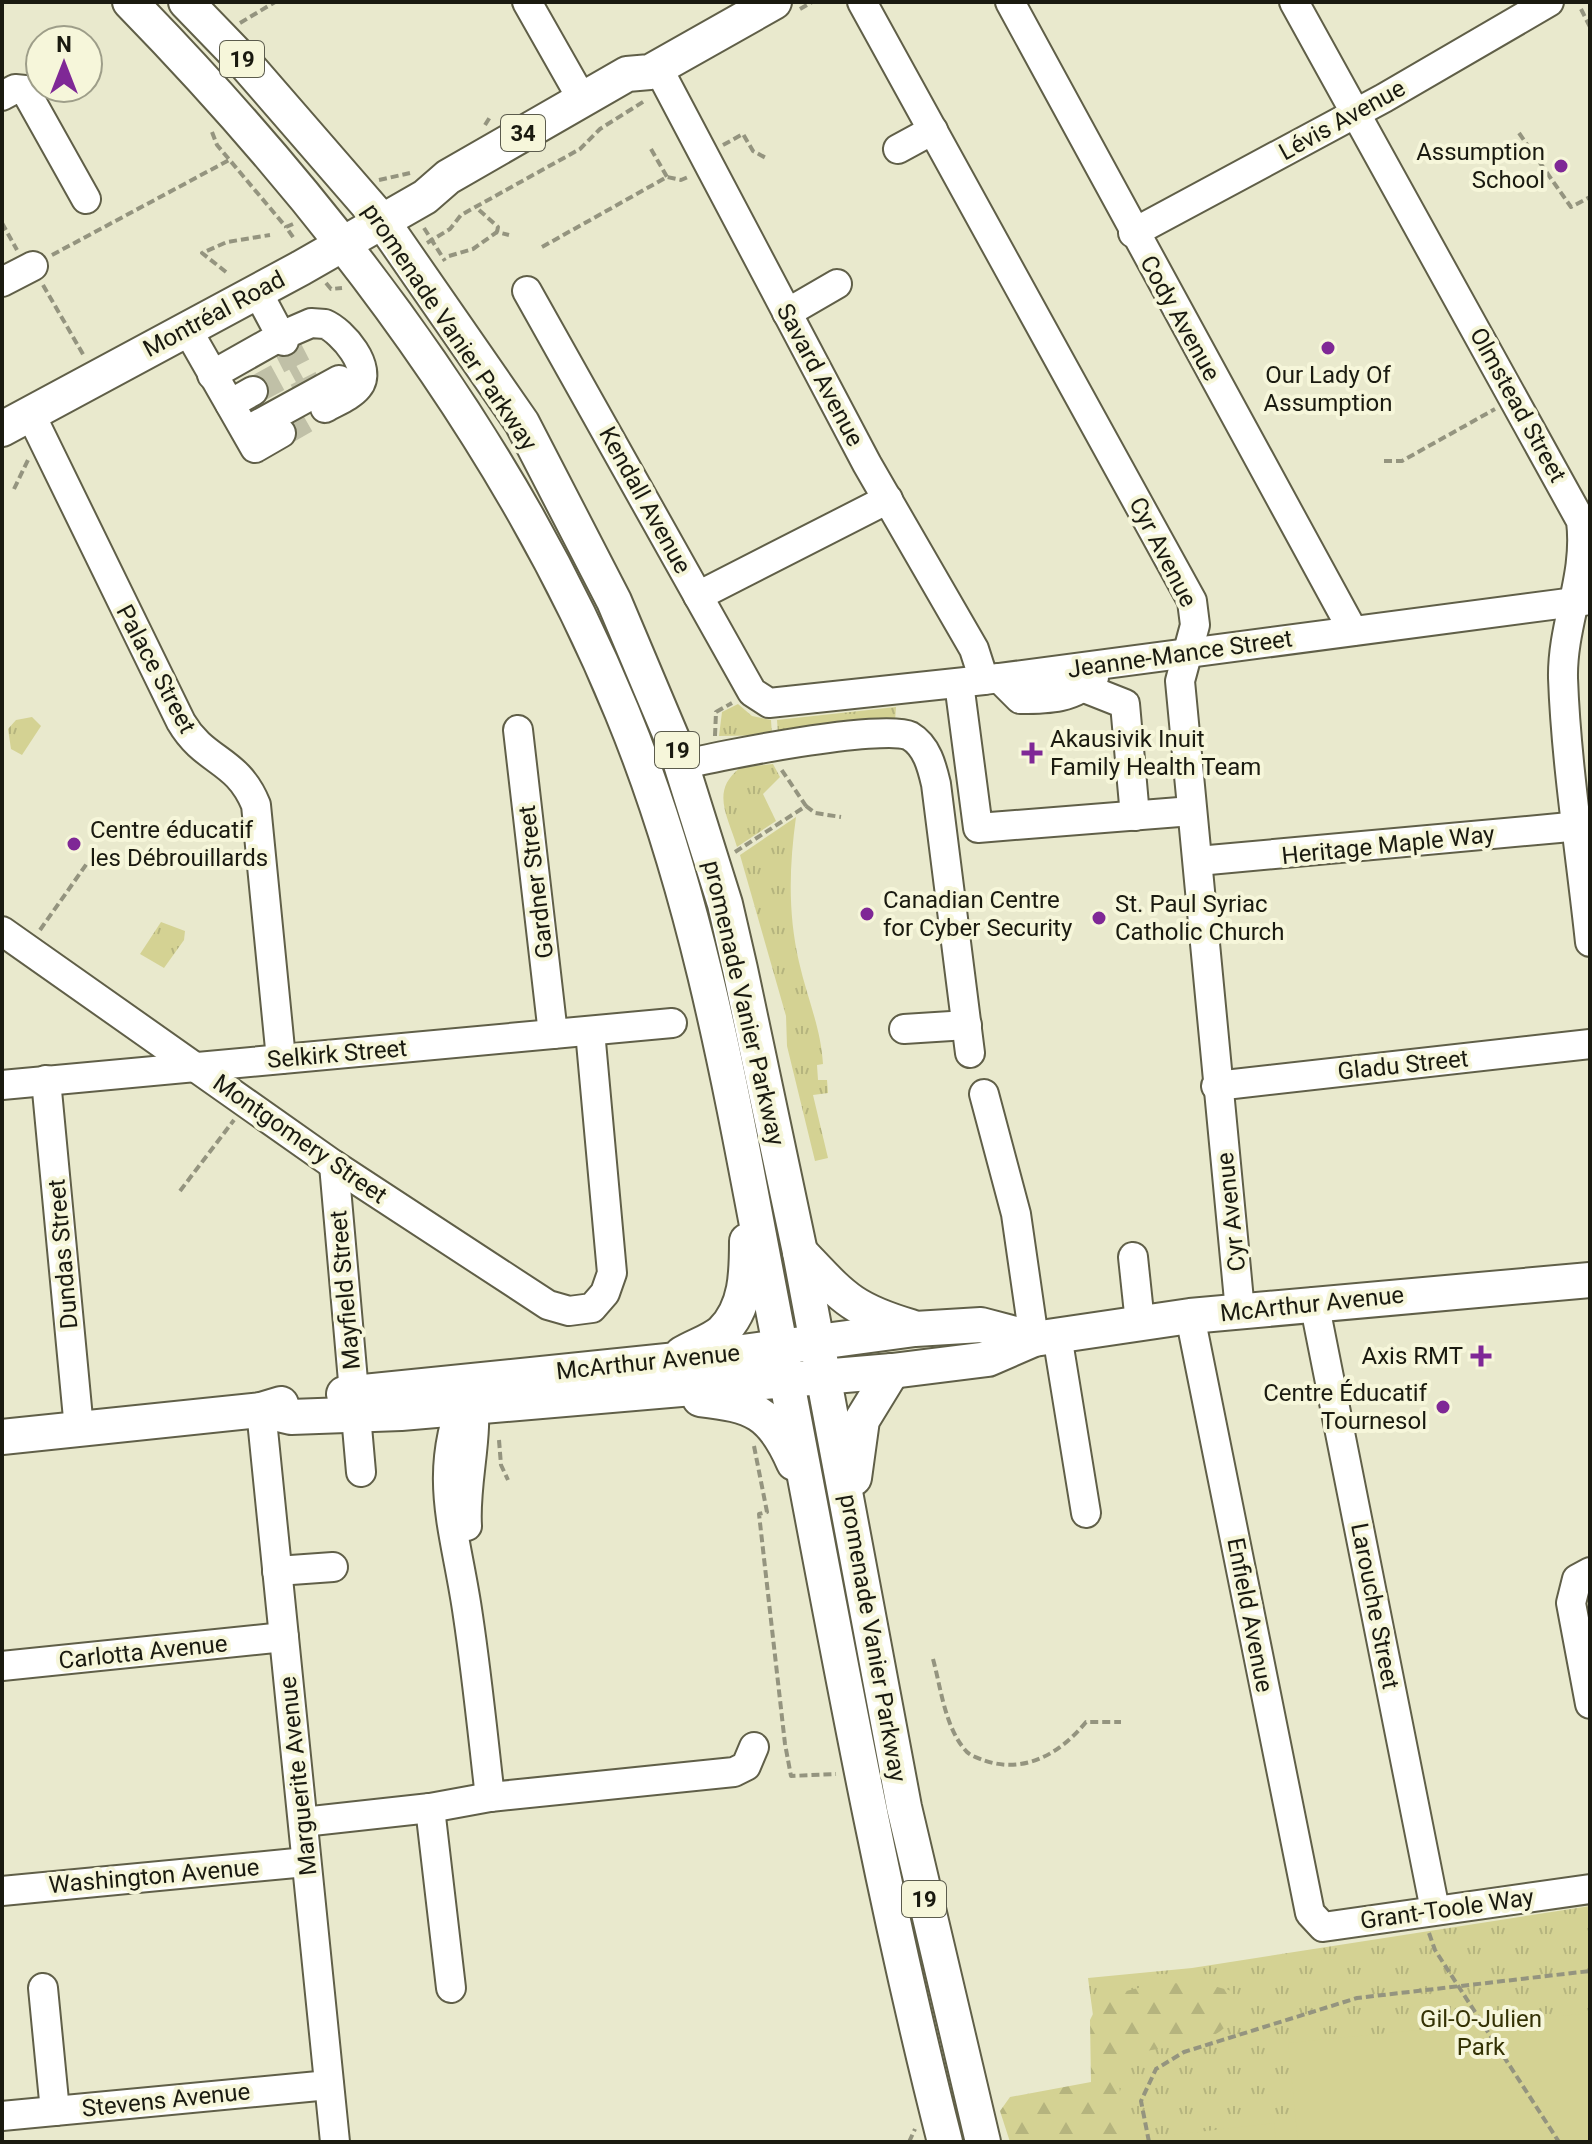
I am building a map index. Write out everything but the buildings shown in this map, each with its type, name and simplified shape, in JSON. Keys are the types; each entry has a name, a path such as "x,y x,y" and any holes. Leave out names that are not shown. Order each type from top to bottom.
{"main road":[{"name":"19","path":"130,2 252,134 343,243 478,438 541,537 625,718 692,916 747,1169 883,1884 945,2142"},
{"name":"promenade Vanier Parkway","path":"186,2 244,62 382,221 522,423 614,601 702,749 725,904 800,1252 917,1868 983,2142"},
{"name":"Montréal Road","path":"425,197 455,192 641,91 763,5"},
{"name":"Montréal Road","path":"16,421 425,197 440,182 627,74 654,79"},
{"path":"672,1361 721,1332 740,1303 747,1271 747,1169"},
{"path":"800,1252 847,1302 915,1329"},
{"name":"McArthur Avenue","path":"819,1359 892,1371 988,1359 1046,1337 1190,1316 1314,1302 1590,1280"},
{"name":"McArthur Avenue","path":"2,1437 261,1410 291,1417 355,1404 652,1391 784,1363 819,1359 915,1329 981,1325 1046,1337"},
{"name":"McArthur Avenue","path":"468,1399 672,1361 784,1363"},
{"path":"851,1514 862,1420 892,1371"},
{"path":"652,1391 743,1405 763,1415 785,1441 812,1506"}],"street":[{"path":"527,2 582,99"},
{"name":"Cyr Avenue","path":"862,2 1192,601 1195,625 1180,681 1216,1086 1240,1311"},
{"name":"Cody Avenue","path":"1010,2 1133,233 1353,631"},
{"name":"Olmstead Street","path":"1294,2 1581,521 1583,601 1565,633 1563,678 1584,829 1590,942"},
{"name":"Lévis Avenue","path":"1133,233 1355,113 1549,2"},
{"name":"Savard Avenue","path":"654,79 974,649 981,681 978,828 1135,816"},
{"path":"2,96 15,89 25,90 86,199"},
{"path":"898,149 933,130"},
{"path":"2,282 33,266"},
{"path":"787,313 837,284"},
{"path":"257,291 282,338"},
{"name":"Kendall Avenue","path":"527,291 752,692 769,703"},
{"path":"212,375 298,327 325,324 334,328 349,343 360,366 362,382 356,390 315,397"},
{"path":"187,329 212,375 241,397 246,431 255,448 281,433"},
{"path":"246,431 315,397 339,380"},
{"name":"Palace Street","path":"16,421 181,722 197,744 244,780 256,805 281,1059"},
{"path":"698,596 888,499"},
{"name":"Jeanne-Mance Street","path":"769,703 981,681 1583,601"},
{"path":"981,681 1020,699 1046,699 1073,693 1105,664"},
{"path":"1082,687 1125,704 1135,816 1192,811"},
{"name":"Gardner Street","path":"518,730 553,1034"},
{"path":"702,749 741,750 888,732 910,737 929,757 936,784 970,1053"},
{"name":"Heritage Maple Way","path":"1198,861 1584,829"},
{"name":"Montgomery Street","path":"2,931 334,1165 548,1305 569,1311 592,1308 605,1293 610,1283 612,1261 590,1031"},
{"name":"Selkirk Street","path":"2,1085 672,1023"},
{"path":"904,1029 967,1025"},
{"name":"Gladu Street","path":"1216,1086 1590,1044"},
{"name":"Dundas Street","path":"46,1080 79,1429"},
{"path":"984,1094 1046,1337 1086,1513"},
{"name":"Mayfield Street","path":"334,1165 361,1472"},
{"path":"1133,1257 1140,1323"},
{"name":"Larouche Street","path":"1314,1302 1429,1911"},
{"name":"Enfield Avenue","path":"1190,1316 1310,1913"},
{"path":"468,1399 446,1494 468,1611 490,1797"},
{"name":"Marguerite Avenue","path":"261,1410 335,2142"},
{"path":"277,1571 333,1567"},
{"path":"1590,1572 1577,1579 1571,1603 1590,1704"},
{"name":"Carlotta Avenue","path":"2,1666 284,1637"},
{"path":"303,1822 430,1808 490,1797 734,1772 750,1760 754,1747"},
{"path":"430,1808 451,1988"},
{"name":"Washington Avenue","path":"2,1891 306,1862"},
{"name":"Grant-Toole Way","path":"1310,1913 1323,1927 1590,1889"},
{"path":"43,1988 55,2111"},
{"name":"Stevens Avenue","path":"2,2116 329,2085"}],"path":[{"path":"240,23 260,8 275,2"},
{"path":"1581,9 1590,27"},
{"path":"431,238 450,229 461,215 580,149 654,79"},
{"path":"1519,133 1571,207 1590,197"},
{"path":"717,148 743,134 753,151 766,158"},
{"path":"217,145 286,227"},
{"path":"651,149 667,177"},
{"path":"84,356 33,266 231,159"},
{"path":"375,171 385,177"},
{"path":"542,247 667,177 681,180 694,174"},
{"path":"479,210 498,227 497,232"},
{"path":"449,256 473,249 497,232 509,235"},
{"path":"226,272 202,253 227,242 270,235"},
{"path":"327,285 334,290 345,287"},
{"path":"1384,461 1402,461 1514,398"},
{"path":"14,489 32,452"},
{"path":"702,749 716,712 738,700"},
{"path":"775,759 806,806 815,813 841,817"},
{"path":"735,852 806,806"},
{"path":"27,948 88,862"},
{"path":"180,1191 235,1118"},
{"path":"499,1440 501,1465 508,1480"},
{"path":"754,1441 767,1512 759,1514 791,1776 842,1774"},
{"path":"933,1659 953,1731 968,1754 995,1765 1020,1765 1044,1758 1069,1744 1086,1722 1121,1722"},
{"path":"1429,1911 1435,1950 1559,2142"},
{"path":"1149,2142 1141,2101 1156,2069 1184,2052 1357,1998 1590,1971"}],"green space":[{"path":"738,704 752,716 771,720 772,735 719,736 722,712"},
{"path":"896,707 895,721 778,734 777,720"},
{"path":"32,717 41,726 22,755 11,749 8,729 16,720"},
{"path":"773,764 780,777 763,794 776,821 737,847 724,804 726,786 740,768"},
{"path":"796,817 791,873 793,926 822,1051 823,1064 817,1065 818,1080 827,1080 828,1093 813,1095 828,1158 815,1161 787,1046 786,1016 740,855"},
{"path":"161,922 185,931 184,940 164,968 140,954"},
{"name":"Gil-O-Julien Park","path":"1590,1906 1590,2142 1110,2142 1088,1978 1192,1968"},
{"path":"1167,1983 1206,1984 1232,1991 1235,2017 1223,2029 1197,2042 1126,2058 1117,2071 1127,2142 1010,2142 1000,2111 1010,2097 1091,2082 1090,2020 1096,2010 1123,1992"},
{"path":"1590,2013 1590,2142 1298,2142 1288,2043"},
{"path":"1274,2123 1276,2142 1165,2142 1164,2136"}],"tunnel":[{"path":"284,341 308,388"},
{"path":"253,391 297,367"},
{"path":"281,433 325,408"}],"place":[{"name":"Assumption School","path":"1561,166"},
{"name":"Our Lady Of Assumption","path":"1328,348"},
{"name":"Akausivik Inuit Family Health Team","path":"1032,753"},
{"name":"Centre éducatif les Débrouillards","path":"74,844"},
{"name":"Canadian Centre for Cyber Security","path":"867,914"},
{"name":"St. Paul Syriac Catholic Church","path":"1099,918"},
{"name":"Axis RMT","path":"1481,1356"},
{"name":"Centre Éducatif Tournesol","path":"1443,1407"}]}
